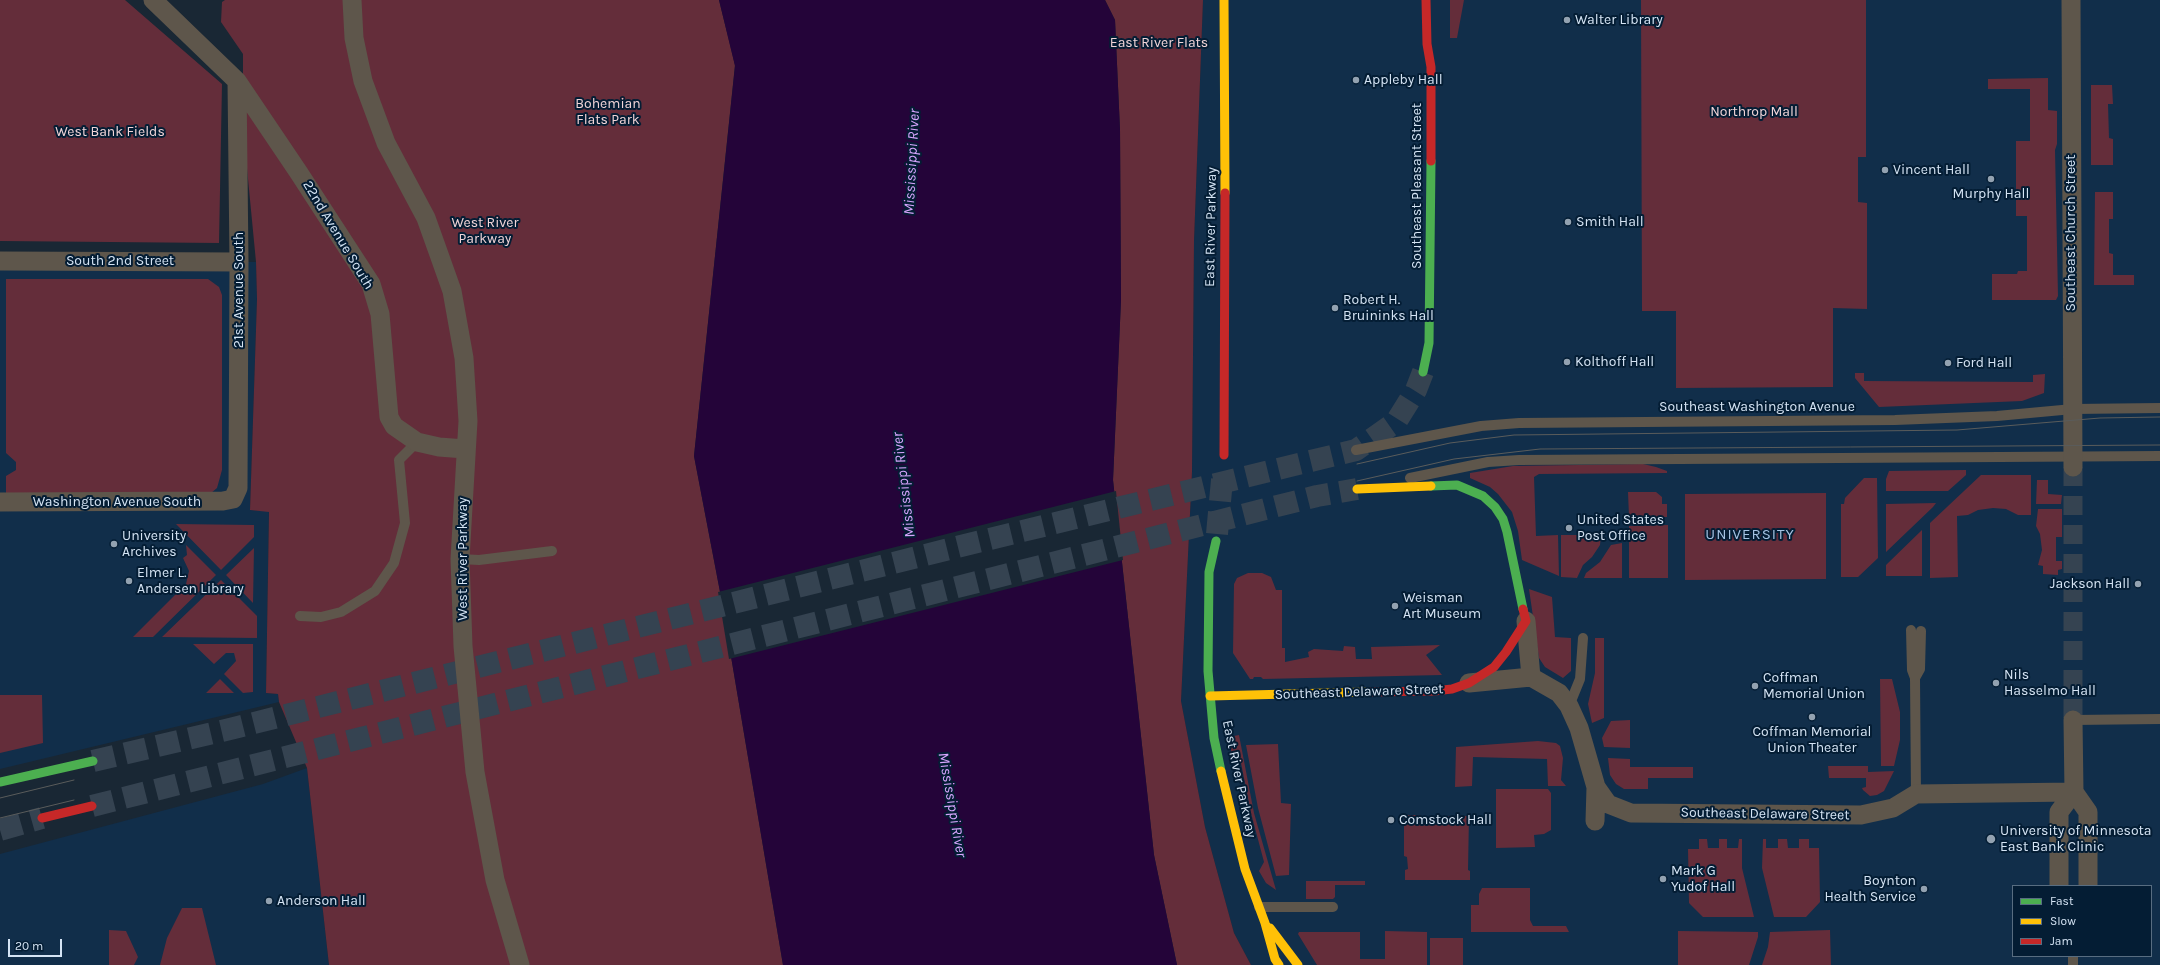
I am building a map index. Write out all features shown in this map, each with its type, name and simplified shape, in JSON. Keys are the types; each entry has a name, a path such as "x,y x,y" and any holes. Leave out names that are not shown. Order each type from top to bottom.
{"street":[{"name":"22nd Avenue South","path":"152,0 237,81 371,284 380,314 389,417 394,426 417,442 439,447 465,449"},
{"name":"West River Parkway","path":"352,0 354,38 363,81 386,143 426,218 452,291 464,358 468,421 465,449 460,559 463,646 475,772 495,880 520,965"},
{"name":"East River Parkway","path":"1224,0 1226,99 1224,455"},
{"name":"Southeast Pleasant Street","path":"1423,372 1429,343 1432,285 1432,67 1427,44 1426,0"},
{"name":"Southeast Church Street","path":"2071,0 2073,461"},
{"name":"21st Avenue South","path":"233,498 238,488 239,262 237,81"},
{"name":"South 2nd Street","path":"0,261 239,262"},
{"path":"1357,489 1457,485 1484,496 1495,507 1503,519 1526,621 1531,677"},
{"name":"Washington Avenue South","path":"0,502 223,501 233,498"},
{"name":"East River Parkway","path":"1216,541 1209,572 1210,696 1214,738 1224,789 1245,869 1265,922 1275,959 1279,965"},
{"path":"1469,683 1494,667 1526,621"},
{"name":"Southeast Delaware Street","path":"1210,696 1434,691 1452,689 1469,683 1531,677 1559,693 1569,706 1579,728 1596,787 1608,804 1631,813 1862,816 1893,808 1916,794"},
{"path":"2073,720 2074,792 2088,812 2088,885"},
{"path":"0,782 93,761"},
{"path":"1595,821 1596,787"},
{"path":"1916,794 2074,792"},
{"path":"2059,885 2059,812 2074,792"},
{"path":"42,818 92,806"},
{"name":"East River Parkway","path":"1265,922 1298,965"}],"lane":[{"name":"Southeast Washington Avenue","path":"1356,450 1481,426 1519,423 1896,420 1997,416 2073,409 2160,408"},
{"path":"300,616 321,617 341,612 375,591 394,562 405,523 399,460 417,442"},
{"path":"1357,489 1488,462 1519,460 2073,461 2160,456"},
{"path":"460,559 479,560 552,551"},
{"path":"1916,631 1912,670 1915,678 1916,794"},
{"path":"1569,706 1580,679 1583,638"},
{"path":"2073,720 2160,719"},
{"path":"1259,907 1333,907"}],"shaded area":[{"path":"1203,0 2160,0 2160,965 1251,965 1234,933 1205,827 1181,701 1192,472 1194,241"},
{"path":"0,261 256,262 257,299 250,510 269,511 266,693 278,694 279,702 0,769"},
{"path":"307,768 329,965 0,965 0,854 263,784"}],"green space":[{"name":"West Bank Fields","path":"0,0 125,0 222,84 219,243 0,241"},
{"name":"West River Parkway","path":"225,0 719,0 735,65 694,456 721,597 783,965 329,965 307,768 279,702 278,694 266,693 269,512 250,510 257,299 256,262 243,127 243,54 221,22 222,2"},
{"name":"East River Flats","path":"1105,0 1203,0 1194,241 1192,472 1181,701 1205,827 1234,933 1251,965 1177,965 1154,855 1113,480 1121,300 1120,130 1115,20"},
{"path":"1450,0 1464,0 1457,38 1450,38"},
{"name":"Northrop Mall","path":"1641,0 1866,0 1866,157 1858,157 1858,202 1867,203 1867,309 1833,308 1833,387 1676,388 1676,311 1642,311"},
{"path":"2048,78 2048,110 2057,111 2057,144 2055,150 2058,296 2056,300 1992,300 1992,274 2017,274 2018,271 2027,271 2027,216 2016,216 2016,141 2030,141 2030,89 1988,89 1988,79"},
{"path":"2091,85 2112,85 2113,104 2108,104 2109,138 2113,139 2113,165 2091,165"},
{"path":"2095,192 2113,192 2113,219 2109,219 2109,253 2113,254 2113,275 2134,275 2134,285 2094,285"},
{"path":"6,279 208,279 219,287 222,295 222,470 217,488 211,493 6,493 6,476 16,470 16,462 6,453"},
{"path":"1855,373 1864,373 1864,381 2033,382 2033,375 2045,374 2044,393 2022,401 1879,407 1855,378"},
{"path":"1643,464 1667,471 1667,473 1539,474 1534,477 1536,536 1558,535 1559,576 1522,560 1518,531 1512,512 1498,494 1490,487 1470,478 1470,473 1513,466"},
{"path":"1966,470 1966,475 1948,491 1886,491 1886,479 1889,471"},
{"path":"1981,475 2031,475 2031,515 2018,515 2006,509 1993,508 1978,510 1968,515 1957,516 1958,577 1930,578 1930,523"},
{"path":"1864,478 1877,478 1878,558 1858,577 1841,577 1841,504 1844,504 1845,498"},
{"path":"2037,480 2048,480 2048,494 2062,495 2061,504 2036,504"},
{"path":"1628,492 1656,492 1662,497 1662,504 1667,504 1667,517 1629,517"},
{"path":"1826,493 1826,579 1685,580 1685,494"},
{"path":"1936,503 1933,507 1886,552 1886,504"},
{"path":"2038,509 2062,509 2062,537 2056,537 2056,561 2062,561 2062,569 2058,570 2058,575 2043,574 2043,566 2038,565 2042,550 2040,534 2036,526"},
{"path":"176,524 254,525 254,537 221,570"},
{"path":"1668,525 1668,578 1629,578 1629,526"},
{"path":"1922,530 1922,576 1886,576 1886,565"},
{"path":"1561,535 1601,535 1600,545 1592,557 1583,565 1577,578 1561,577"},
{"path":"1622,543 1622,578 1584,578 1586,573 1600,562 1611,545"},
{"path":"186,545 216,575 153,637 133,637 186,584 189,571 183,558 187,555"},
{"path":"254,548 253,603 226,575"},
{"path":"1248,573 1262,573 1271,577 1276,590 1282,590 1282,648 1285,648 1285,662 1309,657 1308,652 1314,649 1343,651 1344,646 1355,647 1356,659 1372,659 1371,647 1440,645 1426,655 1442,675 1263,679 1261,677 1254,677 1253,679 1250,679 1233,653 1234,584 1237,578"},
{"path":"221,580 257,616 257,638 162,637"},
{"path":"1529,589 1552,597 1555,637 1571,638 1571,671 1563,678 1545,667 1539,658"},
{"path":"1595,638 1604,638 1604,718 1592,723 1588,704 1595,673"},
{"path":"193,644 253,644 253,692 243,693 224,674 236,661 234,653 226,653 214,664"},
{"path":"220,679 234,693 206,693"},
{"path":"1880,679 1892,679 1900,712 1900,740 1894,766 1881,766"},
{"path":"0,695 42,695 43,743 0,753"},
{"path":"1630,720 1630,748 1604,747 1602,738 1611,721"},
{"path":"1239,735 1254,813 1276,890 1266,883 1259,871 1264,862 1251,813 1241,763 1232,758 1229,737"},
{"path":"1538,741 1556,743 1560,746 1563,758 1561,780 1566,786 1548,786 1547,759 1473,757 1472,786 1455,787 1456,747"},
{"path":"1278,744 1281,803 1291,804 1289,875 1276,876 1258,808 1246,745"},
{"path":"1608,758 1630,759 1630,767 1693,767 1693,778 1648,778 1648,789 1624,789 1616,784 1610,775"},
{"path":"1828,766 1868,766 1868,772 1894,771 1884,791 1877,795 1870,796 1862,788 1866,787 1866,778 1829,778"},
{"path":"1496,789 1548,789 1551,793 1551,830 1544,834 1534,835 1535,847 1496,848"},
{"path":"1404,815 1421,815 1422,824 1447,824 1447,816 1469,816 1468,870 1470,871 1470,880 1405,880 1405,870 1408,869 1407,857 1404,856"},
{"path":"1699,839 1707,839 1708,848 1719,848 1719,839 1727,839 1727,848 1738,848 1739,839 1742,839 1742,868 1754,917 1703,917 1689,903 1688,849 1699,849"},
{"path":"1763,839 1766,839 1766,848 1778,848 1778,839 1787,839 1788,848 1799,848 1799,839 1809,839 1809,848 1819,848 1820,902 1806,917 1774,917 1762,868"},
{"path":"1306,881 1365,881 1365,885 1335,885 1335,897 1333,899 1306,899"},
{"path":"1482,888 1530,888 1530,920 1533,926 1566,926 1569,932 1471,932 1471,905 1479,905 1479,894"},
{"path":"182,908 202,908 216,965 160,965 167,938"},
{"path":"109,930 126,931 138,957 134,965 109,965"},
{"path":"1830,930 1831,965 1762,965 1768,947 1770,932"},
{"path":"1385,931 1427,932 1427,965 1317,965 1298,934 1299,932 1360,932 1360,959 1385,959"},
{"path":"1678,931 1758,932 1758,937 1749,965 1678,965"},
{"path":"1430,938 1463,938 1463,965 1430,965"}],"water":[{"name":"Mississippi River","path":"719,0 1105,0 1115,20 1120,130 1121,300 1113,480 1154,855 1177,965 783,965 721,597 694,456 735,66"}],"pier":[{"path":"1116,491 1123,560 729,659 718,592"}],"tunnel":[{"path":"93,761 234,728 965,545 1356,450 1396,422 1416,390 1423,372"},
{"path":"2073,467 2073,720"},
{"path":"1217,534 1223,469"},
{"path":"92,806 1317,496 1357,489"},
{"path":"0,830 42,818"}],"tram line":[{"path":"1357,464 1450,443 1514,435 1957,430 2100,418 2160,417"},
{"path":"1357,481 1454,459 1540,449 2160,445"},
{"path":"0,798 74,780"},
{"path":"0,818 74,800"}],"traffic: fast":[{"path":"1423,372 1429,343 1431,161"},
{"path":"1431,486 1457,485 1483,496 1495,507 1503,519 1507,532 1523,609"},
{"path":"1216,541 1209,572 1208,671 1214,738 1221,771"},
{"path":"0,782 93,761"}],"traffic: slow":[{"path":"1224,0 1225,193"},
{"path":"1357,489 1431,486"},
{"path":"1210,696 1368,692"},
{"path":"1221,771 1245,869 1265,923 1275,959 1279,965"},
{"path":"1270,928 1298,965"}],"traffic: jam":[{"path":"1426,0 1427,44 1431,67 1431,161"},
{"path":"1224,455 1225,193"},
{"path":"1368,692 1434,691 1452,689 1469,683 1494,667 1506,652 1526,621 1523,609"},
{"path":"42,818 92,806"}],"place":[{"name":"Walter Library","path":"1567,20"},
{"name":"Appleby Hall","path":"1356,80"},
{"name":"Vincent Hall","path":"1885,170"},
{"name":"Murphy Hall","path":"1991,179"},
{"name":"Smith Hall","path":"1568,222"},
{"name":"Robert H. Bruininks Hall","path":"1335,308"},
{"name":"Kolthoff Hall","path":"1567,362"},
{"name":"Ford Hall","path":"1948,363"},
{"name":"United States Post Office","path":"1569,528"},
{"name":"University Archives","path":"114,544"},
{"name":"Elmer L. Andersen Library","path":"129,581"},
{"name":"Jackson Hall","path":"2138,584"},
{"name":"Weisman Art Museum","path":"1395,606"},
{"name":"Nils Hasselmo Hall","path":"1996,683"},
{"name":"Coffman Memorial Union","path":"1755,686"},
{"name":"Coffman Memorial Union Theater","path":"1812,717"},
{"name":"Comstock Hall","path":"1391,820"},
{"name":"University of Minnesota East Bank Clinic","path":"1991,839"},
{"name":"Mark G Yudof Hall","path":"1663,879"},
{"name":"Boynton Health Service","path":"1924,889"},
{"name":"Anderson Hall","path":"269,901"}],"district":[{"name":"UNIVERSITY","path":"1750,535"}],"park label":[{"name":"Bohemian Flats Park","path":"608,112"}]}
